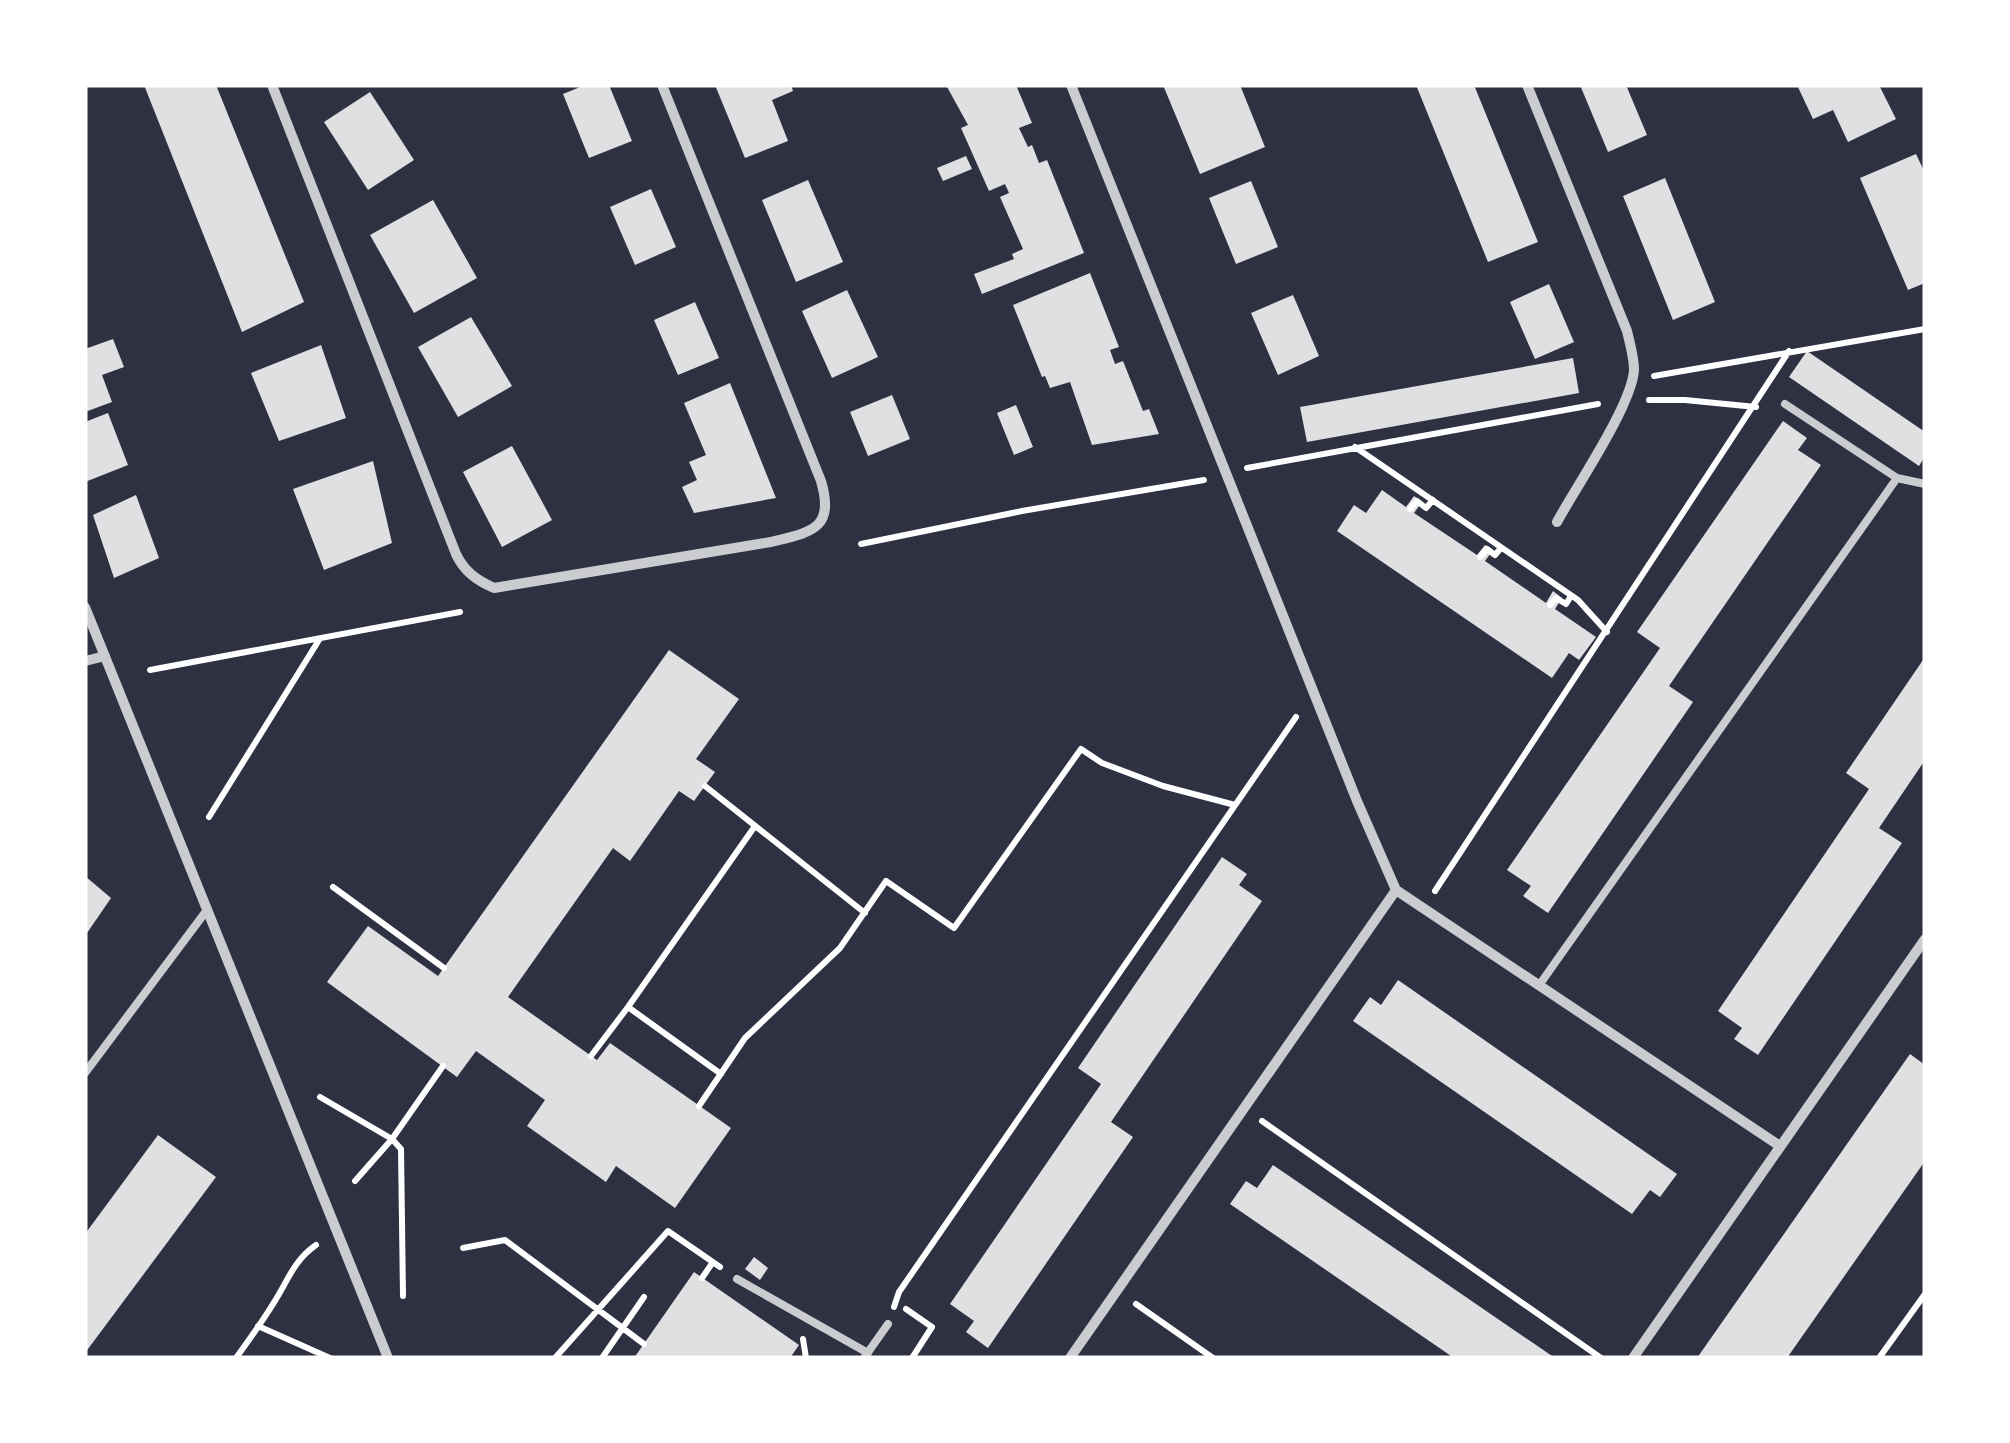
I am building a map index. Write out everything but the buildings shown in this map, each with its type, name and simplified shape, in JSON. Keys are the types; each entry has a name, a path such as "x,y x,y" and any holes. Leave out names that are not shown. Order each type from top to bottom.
{"street":[{"path":"272,85 463,568 494,588 643,565 807,533 821,522 827,502 662,85"},
{"path":"1071,85 1356,801 1396,890 1780,1146"},
{"path":"1527,85 1627,332 1633,356 1631,386 1623,408 1557,522"},
{"path":"85,607 388,1358"},
{"path":"85,661 105,656"},
{"path":"1070,1358 1396,890"},
{"path":"1633,1358 1925,940"}],"lane":[{"path":"1785,404 1897,478 1925,484"},
{"path":"1540,984 1897,478"},
{"path":"85,1073 207,910"},
{"path":"737,1279 866,1356 888,1324"}],"path":[{"path":"1653,376 1925,329"},
{"path":"1434,892 1789,351"},
{"path":"1648,400 1754,407 1785,404"},
{"path":"1246,468 1604,401"},
{"path":"1355,447 1571,596 1607,632"},
{"path":"861,544 1022,510 1208,479"},
{"path":"1410,510 1417,501 1426,508 1433,500"},
{"path":"1480,558 1487,549 1496,556 1502,548"},
{"path":"1550,606 1556,598 1566,604 1571,596"},
{"path":"150,670 460,612"},
{"path":"208,817 319,640"},
{"path":"888,1324 895,1302 1296,718"},
{"path":"699,1106 745,1038 840,948 886,881 954,928 1081,750 1102,763 1163,786 1236,805"},
{"path":"704,786 865,913"},
{"path":"591,1056 755,826"},
{"path":"333,887 444,968"},
{"path":"628,1007 721,1074"},
{"path":"355,1181 392,1140 442,1066"},
{"path":"320,1097 401,1148 403,1296"},
{"path":"1242,1107 1601,1358"},
{"path":"555,1358 668,1231 737,1279"},
{"path":"463,1248 505,1240 644,1344"},
{"path":"236,1358 300,1256 316,1245"},
{"path":"702,1278 712,1262"},
{"path":"1116,1290 1213,1358"},
{"path":"1879,1358 1925,1294"},
{"path":"602,1358 644,1297"},
{"path":"895,1302 932,1327 912,1358"},
{"path":"258,1326 330,1358"}]}
